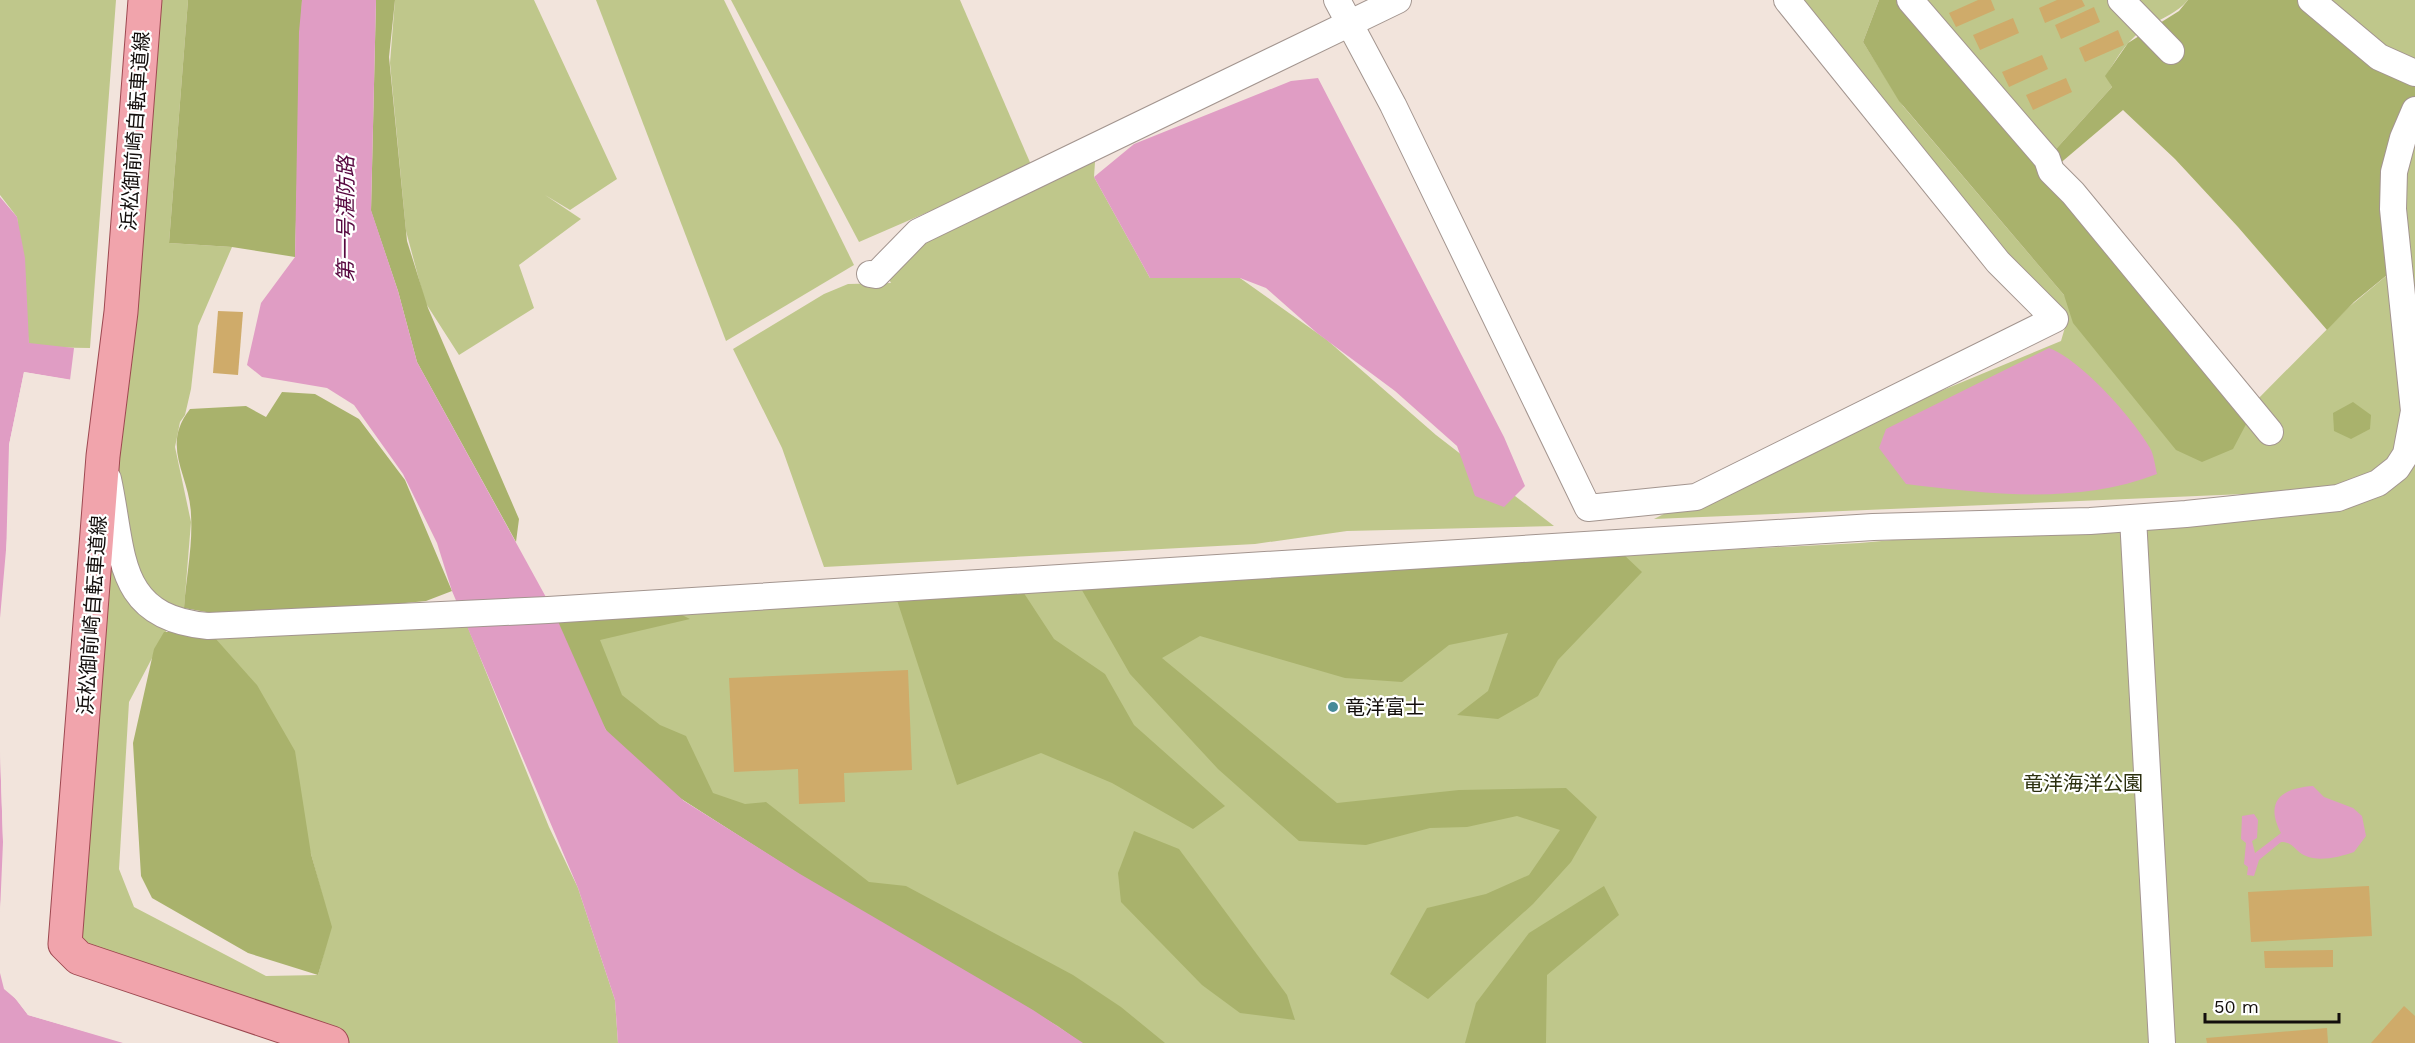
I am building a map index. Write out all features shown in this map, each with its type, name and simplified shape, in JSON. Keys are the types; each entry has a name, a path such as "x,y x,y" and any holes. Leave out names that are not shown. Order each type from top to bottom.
{"main road":[{"name":"浜松御前崎自転車道線","path":"145,0 121,312 103,456 65,944 79,958 332,1043"}],"street":[{"path":"1337,0 1393,105 1588,508 1695,497 2055,320 1998,262 1787,0"},
{"path":"870,274 876,275 918,232 1398,0"},
{"path":"1910,0 2047,159 2051,171 2073,193 2270,432"},
{"path":"2121,0 2171,51"},
{"path":"2311,0 2379,57 2415,73"},
{"path":"103,456 123,562 134,592 160,615 181,624 220,626 553,610 1873,527 2133,518 2338,498 2378,483 2402,461 2406,454 2414,411 2397,258 2393,192 2394,172 2403,138 2415,110"},
{"path":"2133,518 2162,1043"}],"green space":[{"path":"0,0 116,0 90,348 29,347 17,217 0,195"},
{"path":"145,0 188,0 169,243 232,247 198,326 191,389 185,415 180,422 175,447 191,522 184,608 154,602 172,620 129,702 119,869 134,907 266,976 318,975 331,927 311,854 215,638 462,613 549,827 578,888 615,1000 618,1043 325,1043 71,952"},
{"path":"188,0 302,0 295,257 232,247 169,243"},
{"path":"376,0 395,0 389,57 407,241 428,308 519,519 516,542 417,362 398,291 371,211"},
{"path":"395,0 534,0 617,179 570,210 545,195 581,219 519,265 534,308 459,355 425,302 406,231 390,63"},
{"path":"596,0 724,0 854,265 726,341"},
{"path":"731,0 960,0 1032,167 859,242"},
{"name":"竜洋海洋公園","path":"1787,0 1879,0 1863,42 1903,106 2064,295 2250,407 2349,307 2398,266 2393,202 2415,111 2415,1043 1082,1043 1033,1010 748,841 657,783 606,730 553,610 1860,543 2133,518 2268,493 1654,519 1750,470 2061,341 2066,324"},
{"path":"1879,0 1910,0 2047,159 2112,87 2105,76 2128,43 2179,11 2188,0 2322,0 2415,69 2415,125 2393,202 2398,266 2354,302 2327,330 2238,227 2175,159 2123,110 2051,171 2253,411 2233,449 2202,462 2176,450 2073,323 2064,295 1899,101 1863,42"},
{"path":"1911,0 2188,0 2175,12 2142,31 2129,42 2106,76 2112,87 2047,159"},
{"path":"2320,0 2415,0 2415,70"},
{"path":"1096,147 1094,177 1150,278 1240,278 1327,340 1436,435 1554,526 1347,531 1255,544 824,567 782,448 733,349 824,294 848,284 891,283 883,268 910,240"},
{"path":"282,392 315,394 359,419 405,480 452,591 426,601 374,606 223,615 184,608 191,515 177,449 177,436 181,423 190,409 246,406 266,417"},
{"path":"2353,402 2371,415 2370,429 2351,439 2334,431 2333,413"},
{"path":"1622,553 1642,572 1558,660 1538,696 1498,719 1457,715 1488,691 1508,633 1449,645 1402,682 1345,678 1200,636 1162,658 1337,803 1459,790 1566,788 1597,817 1571,862 1533,904 1428,999 1390,974 1427,908 1486,894 1529,875 1560,830 1517,816 1467,827 1430,828 1366,845 1299,841 1218,769 1130,674 1075,578"},
{"path":"1016,581 1054,639 1105,674 1134,725 1225,806 1193,829 1112,783 1041,753 957,785 895,594"},
{"path":"658,603 690,619 600,640 622,695 660,725 686,736 713,793 745,804 766,802 869,882 906,886 1073,975 1121,1007 1165,1043 1081,1043 1058,1026 855,910 666,789 610,737 559,646 548,610"},
{"path":"164,632 181,632 215,638 257,685 295,751 311,854 332,927 318,975 248,953 152,898 141,876 133,743 154,649"},
{"path":"1134,831 1179,849 1287,995 1295,1020 1240,1013 1202,985 1121,902 1118,873"},
{"path":"1604,886 1619,915 1547,975 1546,1043 1465,1043 1476,1003 1529,933"}],"water":[{"name":"第一号湛防路","path":"302,0 376,0 371,210 398,291 417,362 553,610 606,730 684,801 800,874 1033,1010 1083,1043 618,1043 615,1000 578,888 452,591 437,543 403,474 354,405 327,388 262,377 247,365 261,303 295,257 299,32"},
{"path":"1318,78 1504,437 1525,486 1504,507 1475,496 1457,446 1395,391 1317,333 1266,288 1240,278 1150,278 1094,177 1134,144 1291,81"},
{"path":"0,197 17,217 25,258 29,343 74,348 70,380 24,372 9,445 9,516 0,618"},
{"path":"2049,348 2076,364 2091,377 2132,421 2150,448 2157,474 2127,484 2064,493 2001,493 1906,484 1879,448 1886,429"},
{"path":"0,752 4,871 0,909"},
{"path":"2313,786 2324,797 2353,808 2362,816 2366,836 2354,852 2323,859 2306,856 2292,845 2281,842 2259,860 2254,876 2247,875 2248,867 2244,864 2246,843 2241,839 2242,816 2254,814 2258,820 2257,838 2252,841 2255,853 2281,833 2274,812 2279,798 2293,790"},
{"path":"0,973 4,989 17,1000 28,1015 123,1043 0,1043"}],"pier":[{"path":"24,372 73,380 70,383 27,375 12,446 12,516 1,620 6,559 9,445"},
{"path":"0,749 3,751 4,766 7,871 3,910 0,912 3,842"},
{"path":"7,988 19,998 30,1013 126,1043 28,1015"}],"building":[{"path":"1978,0 1991,0 1995,10 1956,27 1949,13"},
{"path":"2057,0 2082,0 2085,6 2045,23 2039,8"},
{"path":"2094,7 2100,22 2061,39 2055,25"},
{"path":"2013,18 2019,33 1980,50 1973,35"},
{"path":"2118,30 2124,45 2085,62 2079,48"},
{"path":"2042,55 2048,69 2009,87 2002,72"},
{"path":"2066,78 2072,92 2033,110 2026,95"},
{"path":"218,311 243,312 238,375 213,373"},
{"path":"908,670 912,770 844,773 845,802 799,804 798,769 734,772 729,678"},
{"path":"2369,886 2372,936 2251,942 2248,892"},
{"path":"2333,950 2333,967 2265,968 2264,951"},
{"path":"2404,1006 2415,1016 2415,1043 2371,1043"},
{"path":"2327,1028 2328,1043 2207,1043 2206,1038"}],"place":[{"name":"竜洋富士","path":"1333,707"}]}
